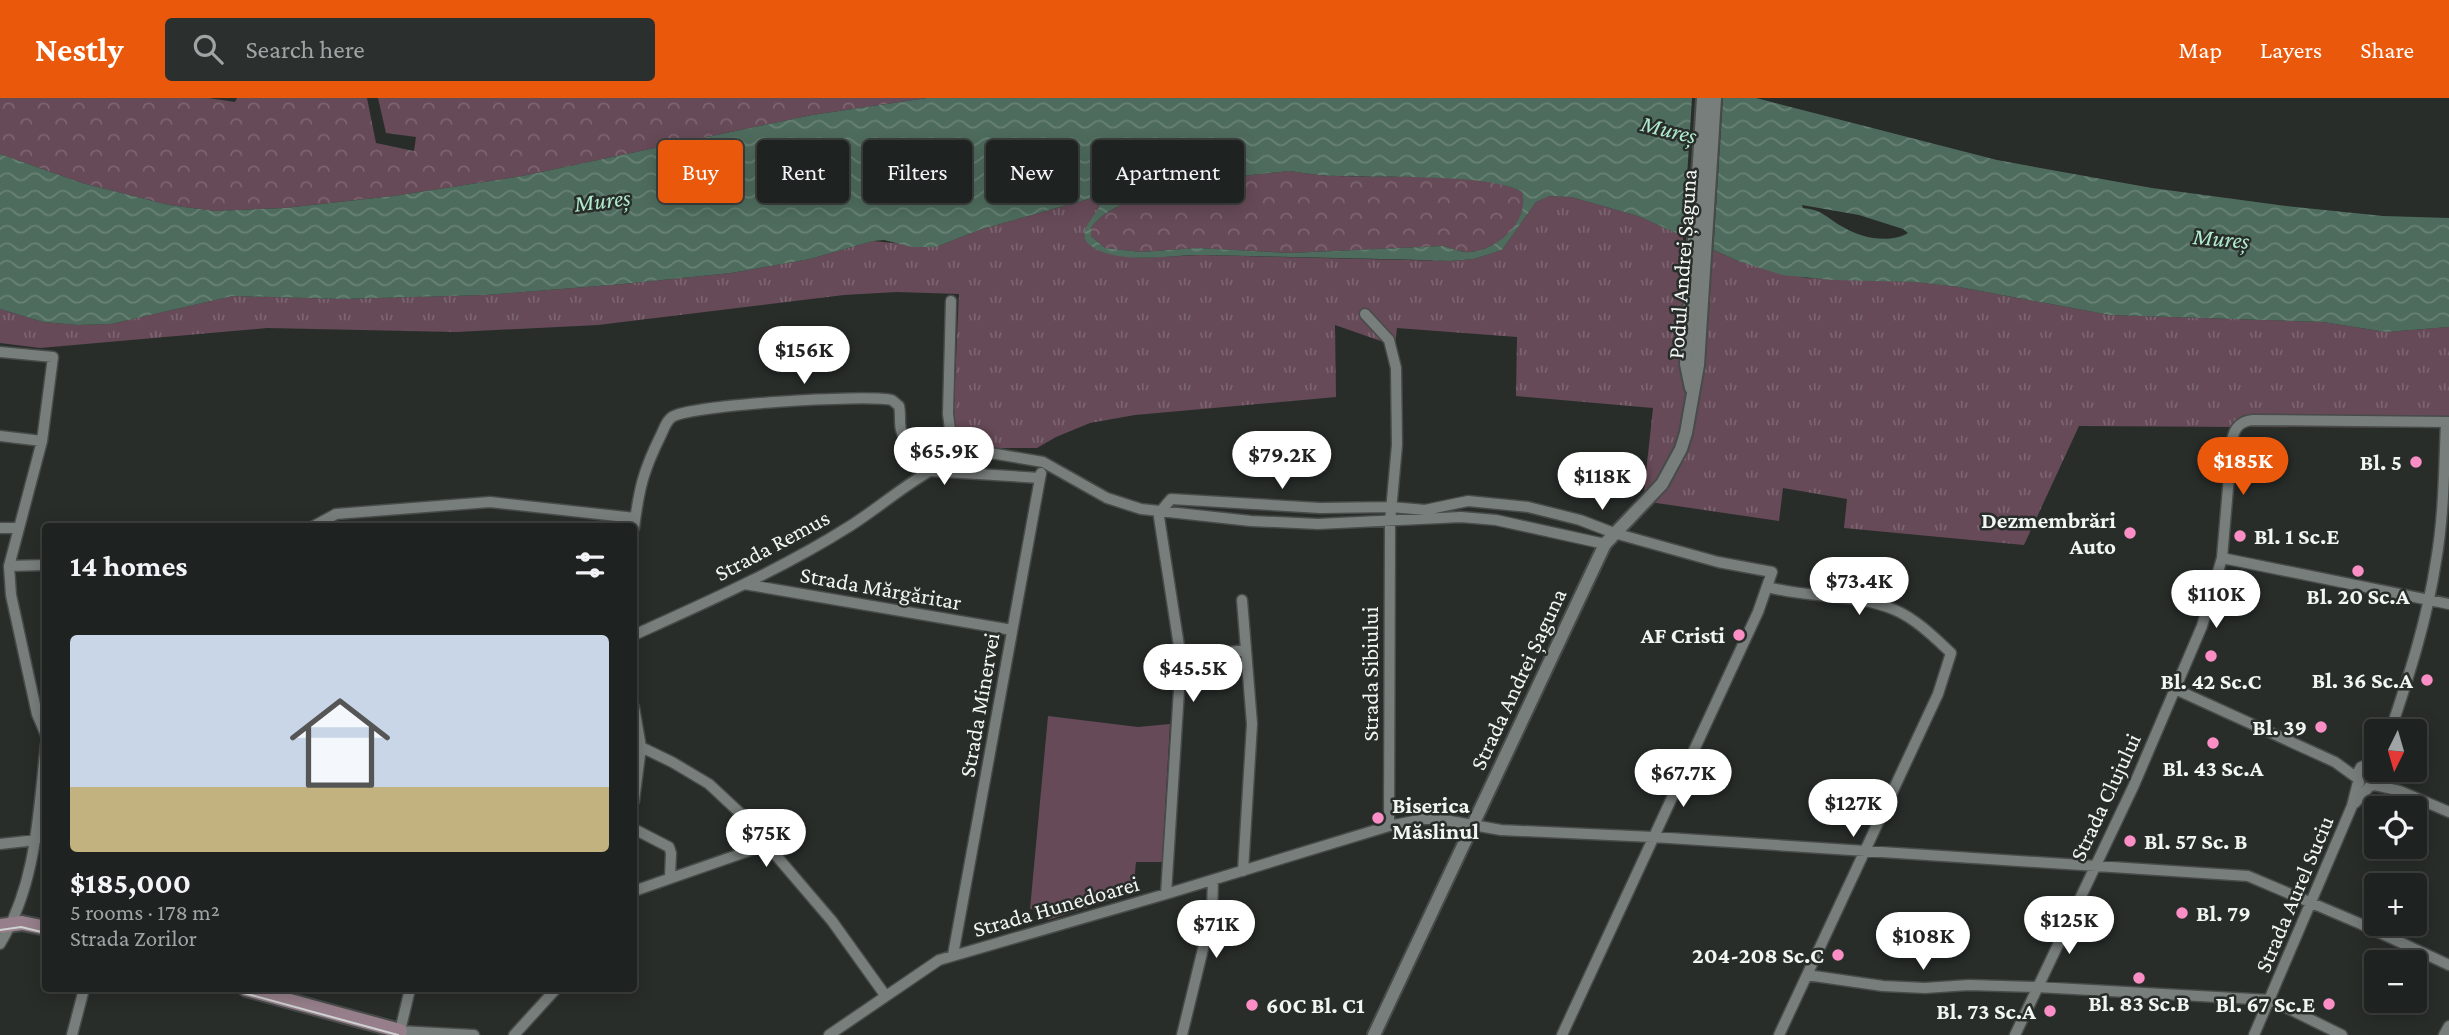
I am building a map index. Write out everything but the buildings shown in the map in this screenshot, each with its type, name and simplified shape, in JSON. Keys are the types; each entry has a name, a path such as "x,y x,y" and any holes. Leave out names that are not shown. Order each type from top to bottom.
{"main road":[{"path":"6,925 42,928"},
{"path":"256,992 399,1033"}],"street":[{"name":"Podul Andrei Șaguna","path":"1614,533 1655,494 1669,474 1686,433 1692,391 1703,98"},
{"name":"Podul Andrei Șaguna","path":"1692,364 1714,98"},
{"path":"951,301 947,394 950,429 973,450 1043,462 1107,498 1160,512 1318,524 1461,517 1496,520 1605,544"},
{"name":"Strada Sibiului","path":"1365,314 1389,340 1396,368 1397,445 1390,522 1389,826"},
{"path":"0,352 53,357 42,442 9,566 12,595 41,714"},
{"path":"324,523 329,516 345,513 490,502 634,523 640,481 669,419 680,413 721,407 886,398 899,406 901,430 908,440 940,442 946,447 945,458 926,473"},
{"name":"Strada Clujului","path":"2015,1035 2094,864 2134,785 2202,626 2222,558 2233,436 2239,425 2253,420 2447,422"},
{"path":"2394,719 2414,660 2429,600 2442,521 2447,422"},
{"path":"0,436 42,442"},
{"name":"Strada Minervei","path":"953,955 1043,462"},
{"path":"926,473 1040,478"},
{"name":"Strada Remus","path":"637,634 744,584 850,526 926,473"},
{"path":"1166,894 1181,659 1160,525 1160,512 1171,499 1320,508 1391,506 1425,510 1468,501 1528,507 1718,562 1772,572 1758,612 1562,1035"},
{"path":"0,528 18,528"},
{"name":"Strada Andrei Șaguna","path":"1374,1035 1605,544 1614,533"},
{"path":"2222,558 2449,604"},
{"path":"9,566 42,565"},
{"name":"Strada Mărgăritar","path":"744,584 1012,630"},
{"path":"1768,587 1806,596 1877,604 1895,610 1908,617 1951,653 1938,694 1779,1035"},
{"path":"1242,600 1252,724 1243,871"},
{"path":"1181,659 1245,650"},
{"path":"2175,689 2335,762 2364,767"},
{"path":"637,724 641,747 637,778"},
{"path":"641,747 709,784 739,812 832,921 885,995"},
{"path":"2335,762 2357,780 2400,791 2449,812"},
{"name":"Strada Aurel Suciu","path":"2254,1035 2352,806 2357,780 2364,775"},
{"path":"0,944 6,925 25,887 36,840 42,781"},
{"path":"2372,786 2376,782"},
{"path":"2389,782 2400,791"},
{"name":"Strada Aurel Suciu","path":"2352,806 2372,786"},
{"name":"Strada Hunedoarei","path":"829,1035 933,962 1389,826 1432,819 1501,830 2094,864 2248,876 2449,965"},
{"path":"637,831 669,847 670,877"},
{"path":"0,844 36,840"},
{"path":"637,890 766,845"},
{"path":"1182,1035 1212,912 1213,880"},
{"path":"1807,975 1883,986 2037,987 2271,1000 2342,1035"},
{"path":"72,1035 83,992"},
{"path":"409,992 399,1033 474,1035"},
{"path":"514,1035 553,992"},
{"path":"2444,1035 2449,1026"}],"green space":[{"path":"0,98 208,98 235,102 237,98 367,98 376,143 414,151 416,137 386,133 378,98 927,98 812,115 693,140 658,140 658,147 522,176 394,196 284,208 215,211 169,205 82,183 0,154"},
{"path":"1289,171 1332,176 1434,177 1486,181 1522,192 1523,203 1517,224 1510,232 1491,246 1470,252 1443,246 1290,253 1197,248 1141,252 1105,248 1091,236 1091,228 1106,214 1125,203 1244,203 1244,176"},
{"path":"1548,196 1571,197 1638,216 1738,261 1806,278 1915,282 1959,287 2110,315 2323,322 2386,332 2449,327 2449,428 2079,426 2024,545 1844,528 1847,499 1783,488 1779,521 1643,501 1653,408 1516,396 1517,337 1397,328 1395,346 1335,325 1336,397 1135,415 1090,423 1037,448 997,448 964,438 953,425 959,294 897,292 844,295 598,325 456,332 267,328 40,348 0,343 0,309 43,322 111,324 233,296 342,299 486,295 623,284 731,273 810,259 873,241 936,247 979,230 1092,198 1092,203 1101,203 1084,236 1093,247 1106,253 1139,258 1201,255 1450,261 1474,259 1502,250 1536,202"},
{"path":"1048,716 1138,727 1170,724 1162,862 1136,862 1133,893 1048,920 1045,910 1030,909"}],"water":[{"name":"Mureș","path":"927,98 1756,98 1997,160 2152,188 2383,216 2449,218 2449,327 2386,332 2323,322 2110,315 1959,287 1782,275 1738,261 1638,216 1571,197 1549,196 1536,202 1502,250 1474,259 1450,261 1205,255 1141,258 1101,252 1086,241 1084,236 1087,225 1101,203 1125,203 1106,214 1091,228 1091,236 1105,248 1141,252 1197,248 1290,253 1443,246 1470,252 1491,246 1500,240 1516,224 1521,214 1522,192 1486,182 1332,176 1289,171 1244,176 1244,140 1092,140 1092,198 1078,202 1078,140 986,140 986,203 1074,203 979,230 936,247 912,247 884,240 873,241 810,259 731,273 486,295 342,299 233,296 111,324 43,322 0,309 0,154 82,183 169,205 215,211 284,208 394,196 522,176 658,147 658,203 743,203 743,140 693,140 812,115","holes":["1802,205 1859,215 1908,233 1884,239 1866,237 1820,213 1803,208"]}],"pier":[{"path":"1692,98 1723,98 1713,253 1683,240"}],"tram line":[{"path":"0,930 21,927 42,932"},
{"path":"240,992 398,1035"}],"place":[{"name":"Bl. 5","path":"2416,462"},
{"name":"Dezmembrări Auto","path":"2130,533"},
{"name":"Bl. 1 Sc.E","path":"2240,536"},
{"name":"Bl. 20 Sc.A","path":"2358,571"},
{"name":"AF Cristi","path":"1739,635"},
{"name":"Bl. 42 Sc.C","path":"2211,656"},
{"name":"Bl. 36 Sc.A","path":"2427,680"},
{"name":"Bl. 39","path":"2321,727"},
{"name":"Bl. 43 Sc.A","path":"2213,743"},
{"name":"Biserica Măslinul","path":"1378,818"},
{"name":"Bl. 57 Sc. B","path":"2130,841"},
{"name":"Bl. 79","path":"2182,913"},
{"name":"204-208 Sc.C","path":"1838,955"},
{"name":"Bl. 83 Sc.B","path":"2139,978"},
{"name":"Bl. 67 Sc.E","path":"2329,1004"},
{"name":"60C Bl. C1","path":"1252,1005"},
{"name":"Bl. 73 Sc.A","path":"2050,1011"}]}
